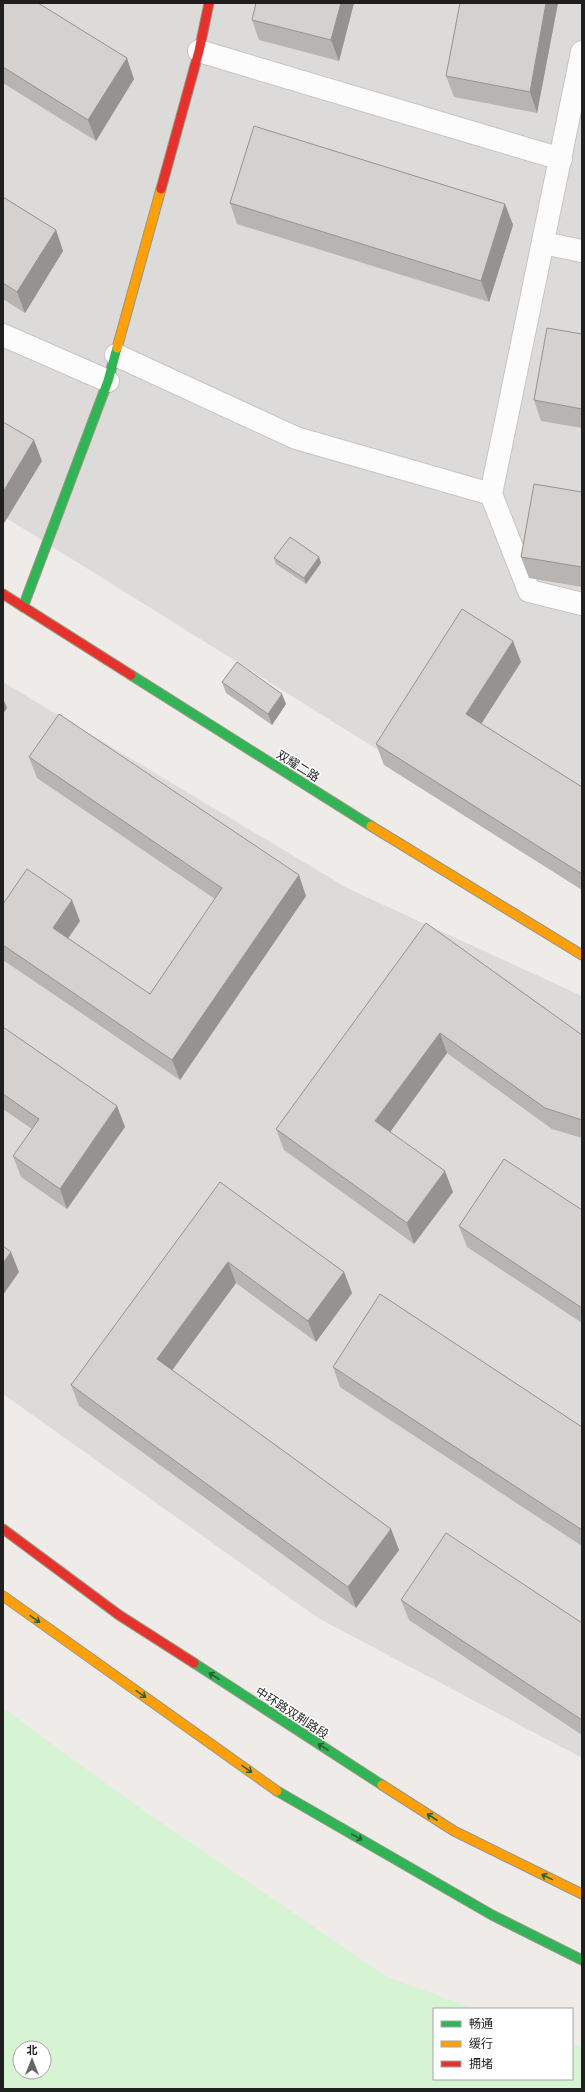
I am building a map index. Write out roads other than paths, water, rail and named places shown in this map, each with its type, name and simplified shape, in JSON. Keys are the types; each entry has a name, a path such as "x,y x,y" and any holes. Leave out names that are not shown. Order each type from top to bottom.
{"main road":[{"path":"22,606 108,381 199,51 208,3"},
{"name":"双耀二路","path":"3,594 381,832 582,955"},
{"name":"中环路双荆路段","path":"3,1529 119,1615 454,1831 582,1894"},
{"path":"3,1596 276,1790 492,1916 582,1960"}],"street":[{"path":"199,51 561,159"},
{"path":"582,52 544,243 491,494 529,591 582,604"},
{"path":"544,243 582,251"},
{"path":"3,335 108,381"},
{"path":"116,355 296,438 491,494"}]}
